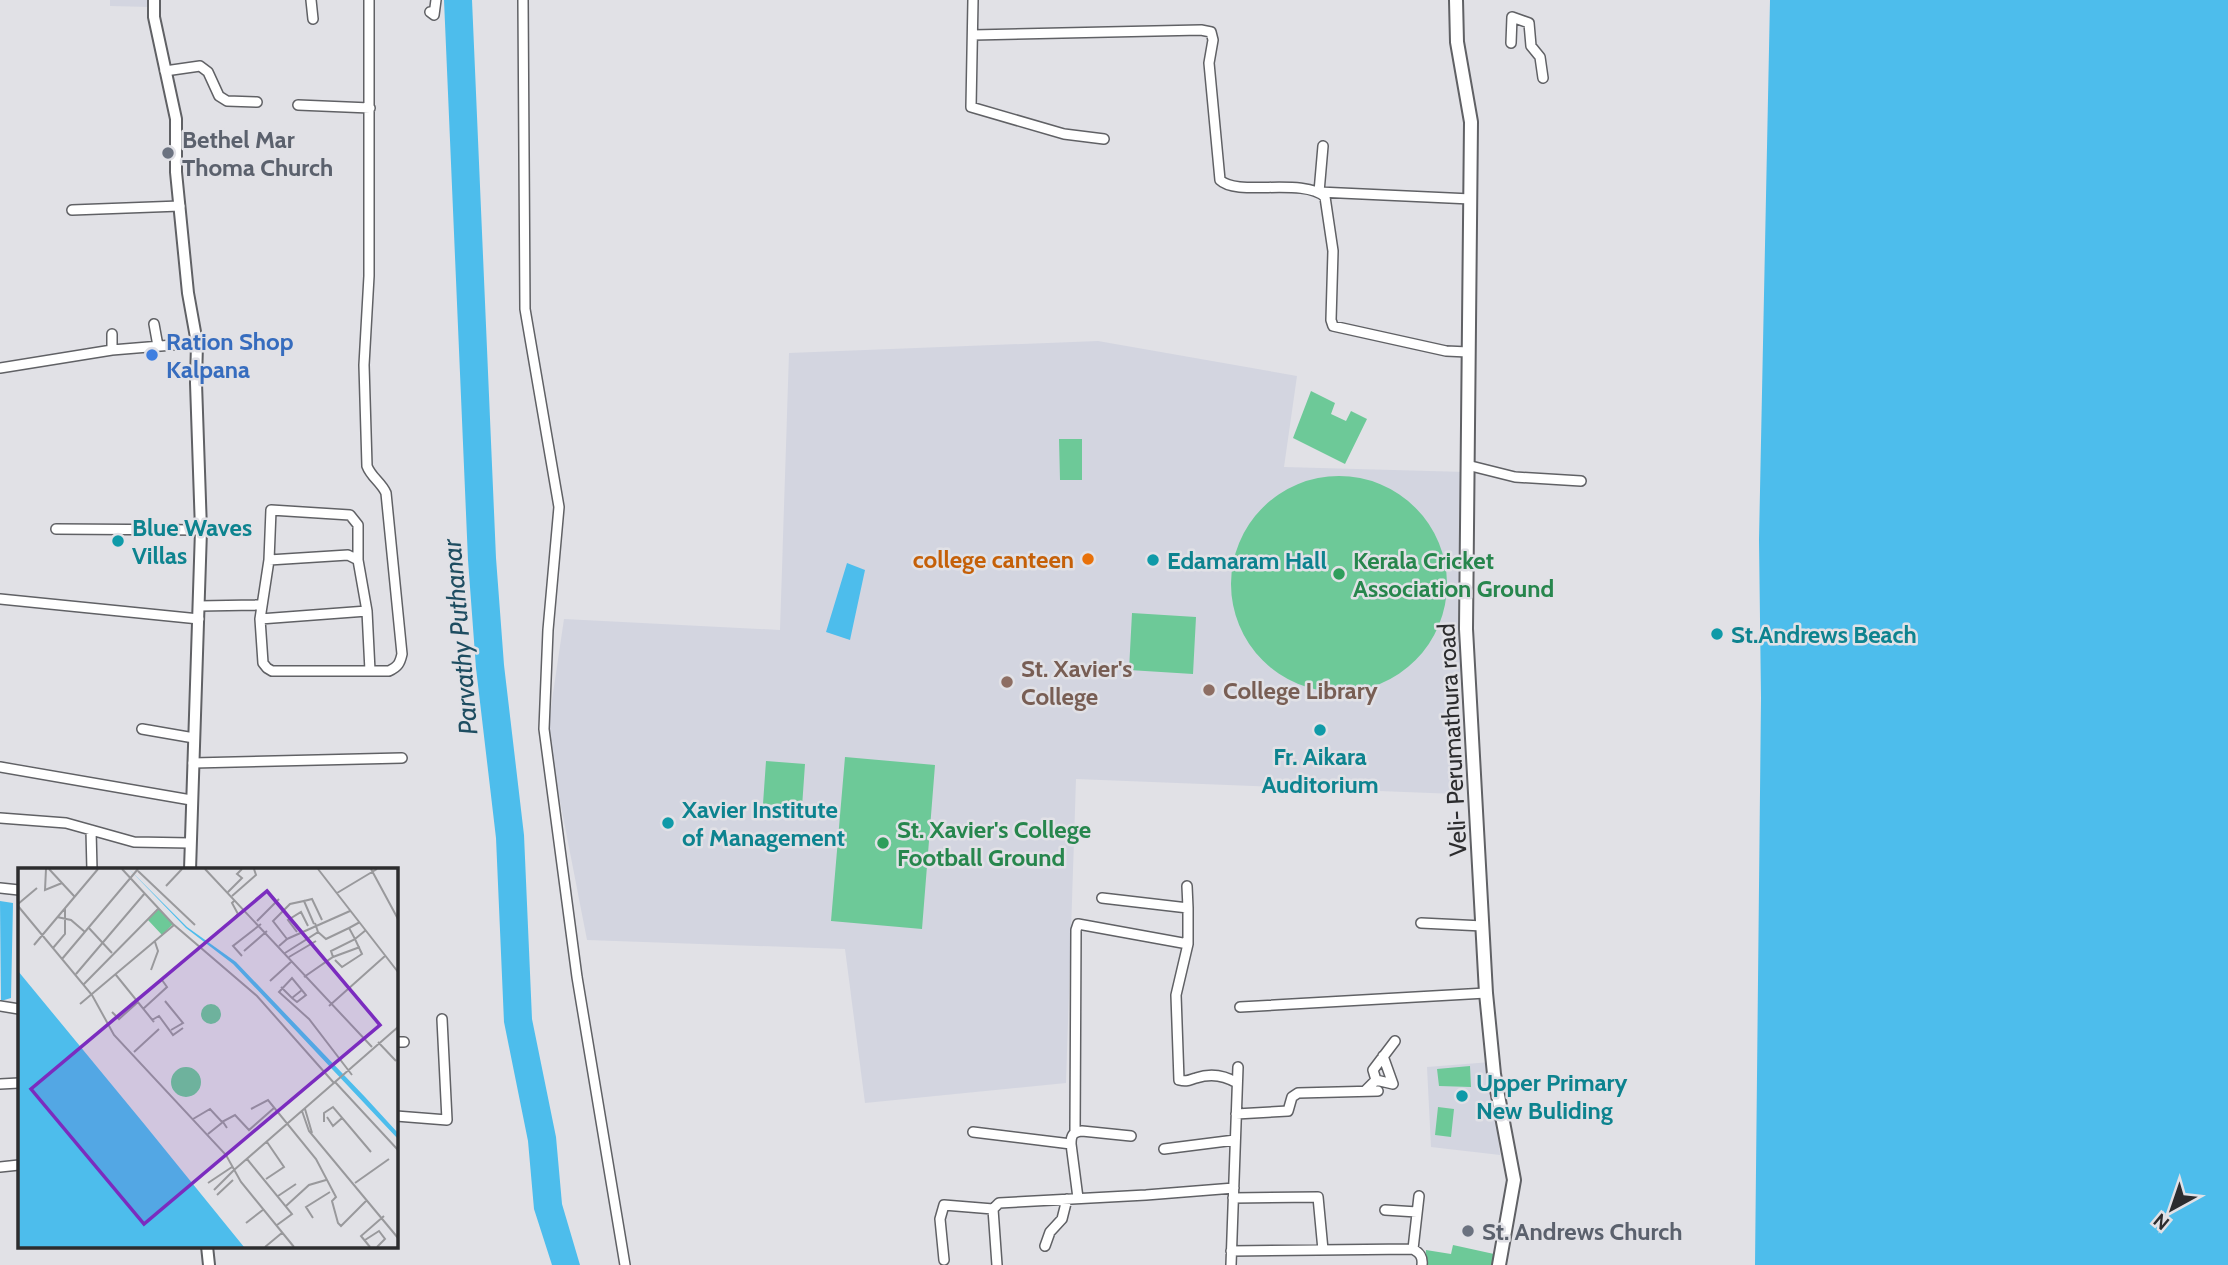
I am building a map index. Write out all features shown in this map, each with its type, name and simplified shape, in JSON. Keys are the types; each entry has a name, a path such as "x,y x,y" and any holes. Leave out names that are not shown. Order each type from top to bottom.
{"main road":[{"name":"Veli- Perumathura road","path":"1456,0 1457,42 1471,121 1466,629 1486,993 1494,1074 1514,1180 1500,1265"}],"street":[{"path":"154,0 154,17 176,119 176,172 188,293 197,344 195,383 201,530 190,868"},
{"path":"312,0 313,19"},
{"path":"369,0 369,276 364,365 367,466 370,474 382,484 386,493 402,654 396,668 389,671 370,671 272,671 263,663 260,619 271,509 350,514 358,525 358,560 367,611 370,671"},
{"path":"430,12 434,15 436,0"},
{"path":"523,0 525,309 559,508 548,630 544,729 578,977 625,1265"},
{"path":"973,0 971,107 1064,134 1104,139"},
{"path":"1511,43 1512,17 1529,23 1531,46 1540,57 1543,78"},
{"path":"973,35 1207,30 1213,40 1209,63 1220,180 1230,186 1471,199"},
{"path":"166,71 200,66 208,72 219,96 228,101 257,102"},
{"path":"298,105 370,108"},
{"path":"1323,146 1320,192 1327,202 1333,251 1331,320 1334,326 1446,351 1468,352"},
{"path":"72,210 180,205"},
{"path":"154,324 158,346"},
{"path":"112,334 112,350"},
{"path":"0,368 112,350 197,344"},
{"path":"1467,464 1515,477 1581,481"},
{"path":"56,528 201,530"},
{"path":"268,560 348,555 358,560"},
{"path":"0,599 199,619"},
{"path":"199,606 261,605"},
{"path":"260,619 367,611"},
{"path":"142,729 194,738"},
{"path":"193,763 402,758"},
{"path":"0,767 191,800"},
{"path":"0,818 66,823 134,842 190,843"},
{"path":"91,830 92,868"},
{"path":"1187,886 1188,944 1176,995 1179,1080 1186,1082 1200,1077 1225,1076 1237,1083"},
{"path":"0,888 18,890"},
{"path":"1102,898 1188,908"},
{"path":"1421,923 1483,926"},
{"path":"1078,1198 1071,1144 1075,1132 1078,924 1188,944"},
{"path":"1240,1007 1486,993"},
{"path":"0,1006 18,1009"},
{"path":"397,1116 447,1120 442,1019"},
{"path":"1376,1080 1373,1070 1395,1041"},
{"path":"1376,1080 1393,1084 1384,1056"},
{"path":"1231,1265 1238,1067"},
{"path":"1365,1091 1376,1080"},
{"path":"0,1084 18,1083"},
{"path":"1236,1114 1288,1111 1292,1097 1298,1093 1378,1091"},
{"path":"973,1132 1071,1144"},
{"path":"1075,1132 1131,1136"},
{"path":"1164,1149 1235,1140"},
{"path":"0,1167 18,1165"},
{"path":"997,1265 993,1209 995,1205 1005,1201 1233,1193 1318,1197 1323,1250"},
{"path":"1413,1249 1419,1196"},
{"path":"1045,1246 1050,1232 1062,1219 1067,1199"},
{"path":"944,1260 940,1219 944,1205 993,1209"},
{"path":"1385,1210 1417,1212"},
{"path":"1231,1251 1413,1249 1419,1252 1423,1259 1422,1265"}],"shaded area":[{"path":"110,0 150,0 150,7 110,6"},
{"name":"St. Xavier's College","path":"1098,341 1297,376 1284,467 1466,472 1456,794 1076,779 1066,1083 865,1103 845,949 587,940 547,734 564,619 780,630 789,353"},
{"path":"1491,1062 1500,1155 1431,1147 1427,1067"}],"green space":[{"path":"1311,391 1335,403 1331,414 1346,421 1351,411 1367,419 1345,464 1293,438"},
{"path":"1059,439 1082,439 1082,480 1060,480"},
{"name":"Kerala Cricket Association Ground","path":"1339,476 1380,484 1399,494 1415,508 1429,524 1439,543 1447,584 1439,625 1429,644 1415,660 1399,674 1380,684 1339,692 1298,684 1279,674 1263,660 1249,644 1239,625 1231,584 1239,543 1249,524 1263,508 1279,494 1298,484"},
{"path":"1132,613 1196,617 1193,674 1129,670"},
{"name":"St. Xavier's College Football Ground","path":"845,757 935,765 922,929 831,921"},
{"path":"766,761 805,764 802,807 763,804"},
{"path":"1470,1066 1471,1087 1439,1086 1437,1069"},
{"path":"1438,1107 1454,1109 1451,1137 1435,1135"},
{"path":"1453,1245 1494,1254 1493,1265 1425,1265 1426,1250 1451,1254"}],"water":[{"path":"444,0 472,0 496,558 504,665 524,835 532,1019 556,1137 562,1204 580,1265 552,1265 534,1209 528,1141 504,1022 496,838 476,668 468,560"},
{"path":"1770,0 2228,0 2228,1265 1755,1265 1761,698 1759,540"},
{"path":"847,563 865,570 850,640 826,632"},
{"path":"0,901 13,903 11,998 1,1001"}],"place":[{"name":"Bethel Mar Thoma Church","path":"168,153"},
{"name":"Ration Shop Kalpana","path":"152,355"},
{"name":"Blue Waves Villas","path":"118,541"},
{"name":"college canteen","path":"1088,559"},
{"name":"Edamaram Hall","path":"1153,560"},
{"name":"Kerala Cricket Association Ground","path":"1339,574"},
{"name":"St.Andrews Beach","path":"1717,634"},
{"name":"St. Xavier's College","path":"1007,682"},
{"name":"College Library","path":"1209,690"},
{"name":"Fr. Aikara Auditorium","path":"1320,730"},
{"name":"Xavier Institute of Management","path":"668,823"},
{"name":"St. Xavier's College Football Ground","path":"883,843"},
{"name":"Upper Primary New Buliding","path":"1462,1096"},
{"name":"St. Andrews Church","path":"1468,1231"}],"water label":[{"name":"Parvathy Puthanar","path":"460,637"}]}
